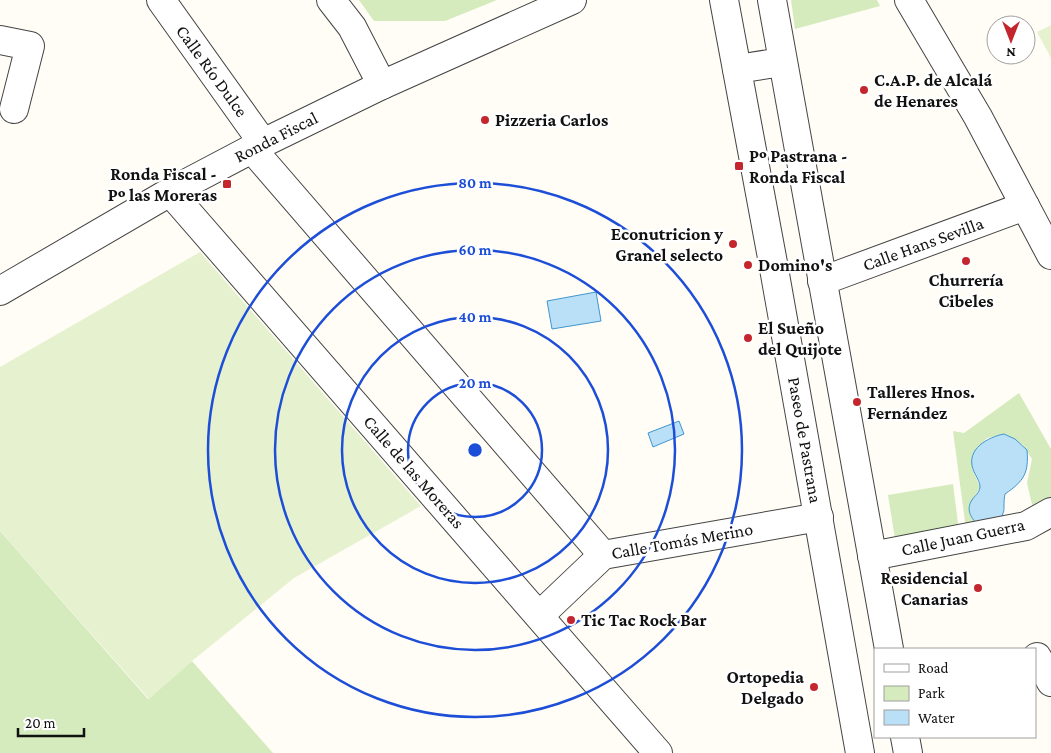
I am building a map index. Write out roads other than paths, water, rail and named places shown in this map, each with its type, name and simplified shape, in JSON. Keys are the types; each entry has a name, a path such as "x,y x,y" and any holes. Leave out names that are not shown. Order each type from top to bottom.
{"street":[{"name":"Calle Río Dulce","path":"161,0 258,146 603,555"},
{"path":"331,0 352,26 382,85"},
{"name":"Paseo de Pastrana","path":"724,0 819,517 860,753"},
{"path":"772,0 889,648"},
{"path":"909,0 978,117 1051,255"},
{"name":"Ronda Fiscal","path":"0,291 170,192 258,146 382,85 568,1"},
{"path":"0,40 30,46 14,109"},
{"path":"737,69 782,62"},
{"name":"Calle de las Moreras","path":"170,192 658,753"},
{"name":"Calle Hans Sevilla","path":"822,281 1025,206"},
{"name":"Calle Juan Guerra","path":"872,556 1026,526 1051,512"},
{"name":"Calle Tomás Merino","path":"540,616 603,555 819,517"},
{"path":"1041,656 1051,682"},
{"path":"905,738 908,753"}],"water":[{"path":"596,292 601,321 552,329 547,301"},
{"path":"679,421 684,434 653,447 648,433"},
{"path":"1004,434 1015,439 1027,450 1026,471 1017,485 1005,494 1003,513 996,524 980,526 974,521 969,511 970,504 980,487 973,469 973,456 985,441"}],"place":[{"name":"C.A.P. de Alcalá de Henares","path":"864,90"},
{"name":"Pizzeria Carlos","path":"485,120"},
{"name":"Pº Pastrana - Ronda Fiscal","path":"739,166"},
{"name":"Ronda Fiscal - Pº las Moreras","path":"227,184"},
{"name":"Econutricion y Granel selecto","path":"733,244"},
{"name":"Churrería Cibeles","path":"966,261"},
{"name":"Domino's","path":"748,265"},
{"name":"El Sueño del Quijote","path":"748,338"},
{"name":"Talleres Hnos. Fernández","path":"857,402"},
{"name":"Residencial Canarias","path":"978,588"},
{"name":"Tic Tac Rock Bar","path":"571,620"},
{"name":"Ortopedia Delgado","path":"814,687"}]}
